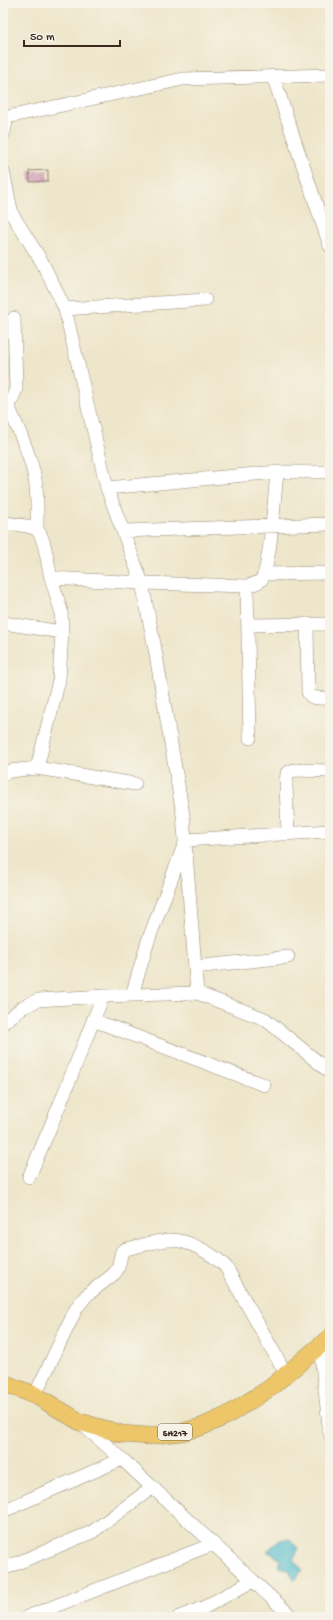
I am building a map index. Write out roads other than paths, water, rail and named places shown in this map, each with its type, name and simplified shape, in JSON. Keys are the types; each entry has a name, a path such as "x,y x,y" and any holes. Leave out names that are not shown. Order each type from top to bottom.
{"main road":[{"name":"SH217","path":"3,1383 35,1395 80,1422 122,1434 148,1436 182,1432 201,1427 226,1416 270,1388 325,1342"}],"street":[{"path":"3,135 5,118 183,79 330,74"},
{"path":"273,76 298,154 330,242"},
{"path":"3,171 7,213 42,262 65,309 107,488 142,583 183,815 197,993"},
{"path":"65,309 205,300"},
{"path":"14,318 16,389 12,399 5,403 34,478 37,498 37,530"},
{"path":"107,488 277,472 330,472"},
{"path":"51,578 142,583 247,586 260,581 264,574 277,472"},
{"path":"3,522 27,526 37,530 42,537 60,610 62,632 59,680 37,768"},
{"path":"123,531 330,524"},
{"path":"264,574 330,573"},
{"path":"247,586 250,738"},
{"path":"3,623 62,632"},
{"path":"307,624 308,692 309,695 314,698 330,698"},
{"path":"248,625 330,624"},
{"path":"3,774 10,771 37,768 135,784"},
{"path":"288,834 287,773 294,770 330,771"},
{"path":"186,840 330,832"},
{"path":"132,995 148,941 186,840"},
{"path":"195,967 288,957"},
{"path":"3,1023 23,1007 38,1000 197,993 265,1019 330,1072"},
{"path":"29,1176 60,1104 103,996"},
{"path":"94,1020 264,1085"},
{"path":"35,1395 77,1307 87,1295 115,1273 118,1268 122,1251 168,1240 181,1242 206,1251 216,1257 226,1267 286,1374"},
{"path":"325,1342 330,1434"},
{"path":"80,1422 153,1487 291,1617"},
{"path":"3,1511 122,1459"},
{"path":"3,1569 92,1532 153,1487"},
{"path":"28,1617 213,1544"},
{"path":"179,1617 205,1607 252,1581"}],"water":[{"path":"290,1539 298,1548 294,1561 303,1570 294,1580 289,1570 278,1567 280,1559 267,1551 280,1540"}]}
